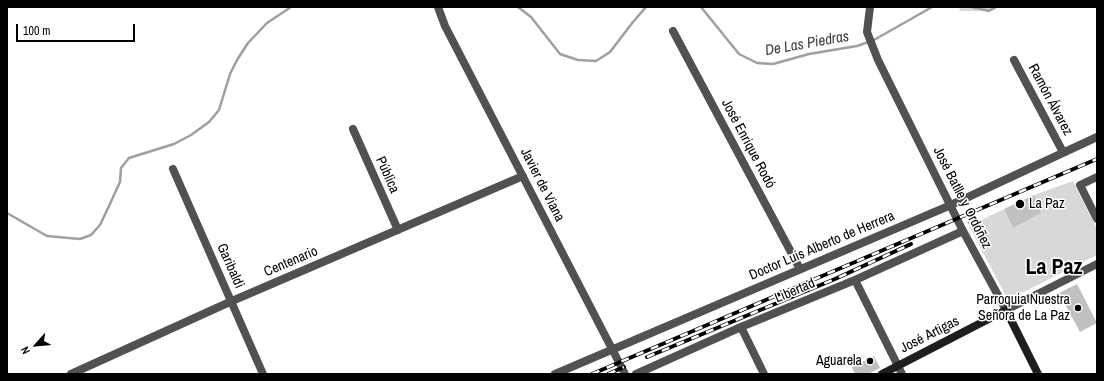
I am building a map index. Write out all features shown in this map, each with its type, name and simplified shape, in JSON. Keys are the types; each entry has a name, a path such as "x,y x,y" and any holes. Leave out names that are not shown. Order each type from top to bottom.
{"street":[{"name":"Javier de Viana","path":"438,7 445,26 625,374"},
{"name":"José Batlle y Ordóñez","path":"870,7 867,32 878,60 951,204 963,231 1006,310 1038,374"},
{"name":"José Enrique Rodó","path":"674,31 800,269"},
{"name":"Ramón Álvarez","path":"1014,60 1063,152"},
{"name":"Pública","path":"353,129 398,230"},
{"name":"Doctor Luis Alberto de Herrera","path":"555,374 951,204 1097,137"},
{"name":"Garibaldi","path":"173,169 264,374"},
{"name":"Centenario","path":"71,374 232,301 523,176"},
{"path":"1097,177 1080,185 1097,220"},
{"name":"Libertad","path":"636,374 741,327 855,280 963,231"},
{"name":"José Artigas","path":"882,374 1097,264"},
{"path":"855,280 902,374"},
{"path":"741,327 764,374"}],"shaded area":[{"path":"959,7 999,7 991,11 960,11"},
{"path":"1073,181 1097,229 1097,255 1008,300 969,226 1004,209 1013,228 1040,213 1034,195"}],"building":[{"path":"1034,195 1041,213 1013,228 1004,209"},
{"name":"Parroquia Nuestra Señora de La Paz","path":"1077,284 1097,323 1080,332 1059,293"},
{"name":"Aguarela","path":"874,356 880,368 868,374 855,374 852,367"}],"waterway":[{"name":"De Las Piedras","path":"7,213 47,236 80,239 91,235 100,225 120,182 121,168 129,158 174,144 191,135 209,122 219,110 230,74 248,43 267,23 291,7"},
{"name":"De Las Piedras","path":"518,7 531,17 560,54 578,60 596,61 610,52 646,7"},
{"name":"De Las Piedras","path":"701,7 739,54 757,63 773,64 809,54 857,46 874,40 932,7"},
{"name":"De Las Piedras","path":"972,7 989,11 996,7"}],"railway":[{"path":"592,374 1097,159"},
{"path":"647,357 835,279 911,244"},
{"path":"608,374 624,367"}],"place":[{"name":"La Paz","path":"1020,204"},
{"name":"Parroquia Nuestra Señora de La Paz","path":"1078,308"},
{"name":"Aguarela","path":"870,361"}],"district":[{"name":"La Paz","path":"1054,268"}]}
